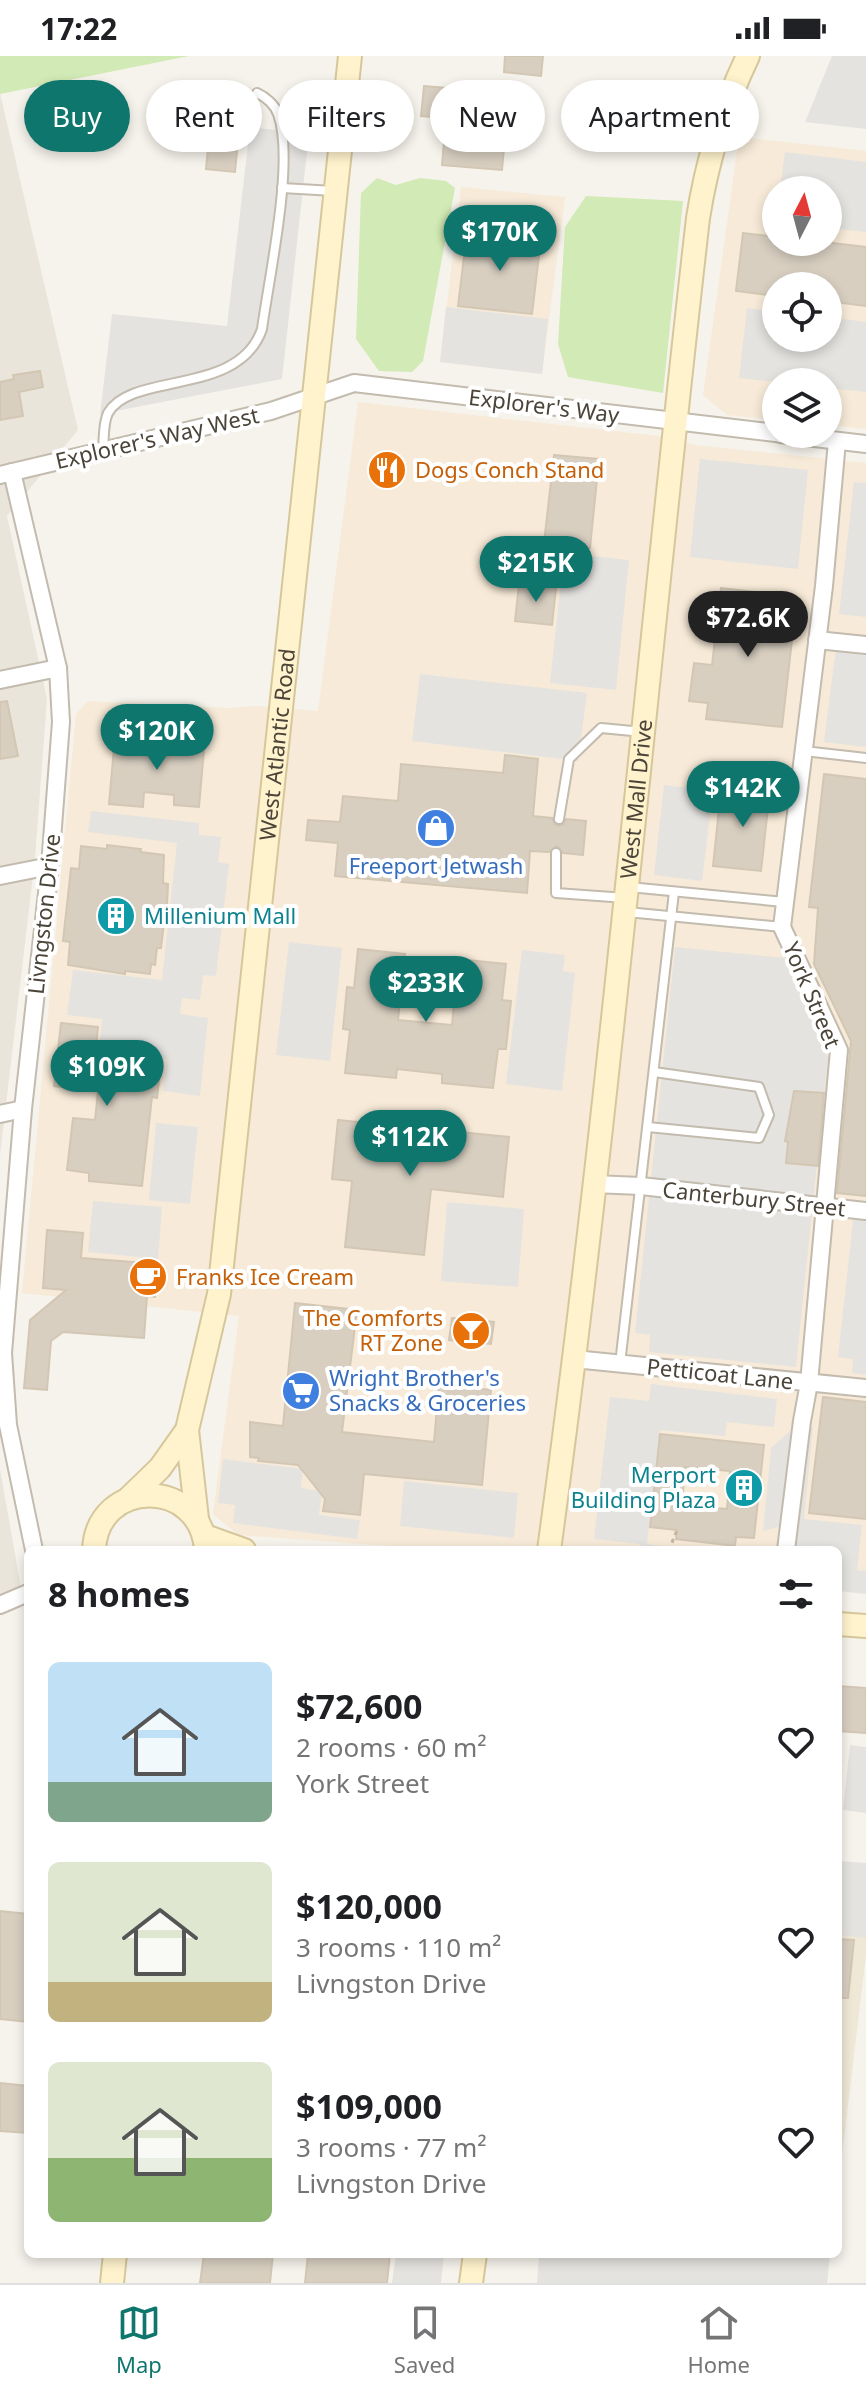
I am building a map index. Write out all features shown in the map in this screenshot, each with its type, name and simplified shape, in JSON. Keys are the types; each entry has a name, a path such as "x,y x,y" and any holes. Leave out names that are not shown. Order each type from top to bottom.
{"main road":[{"name":"West Atlantic Road","path":"202,1535 187,1430 219,1294 350,56"},
{"name":"West Mall Drive","path":"550,1546 627,899 675,421 703,182 724,110 748,56"},
{"name":"West Atlantic Road","path":"91,1546 101,1521 160,1468 187,1430"},
{"path":"129,1498 148,1494 167,1497 184,1505 202,1535 233,1546"},
{"path":"842,1624 866,1626"},
{"path":"112,2283 115,2258"},
{"path":"471,2283 474,2258"}],"street":[{"name":"Explorer's Way","path":"313,395 354,383 762,432"},
{"name":"Explorer's Way West","path":"6,473 271,411 313,395"},
{"name":"Explorer's Way","path":"842,442 866,444"},
{"name":"York Street","path":"786,1546 809,1383 839,1050 782,927 817,640 836,448"},
{"name":"Livngston Drive","path":"6,473 58,668 61,722 50,866 23,1109 1,1353 8,1425 33,1546"},
{"path":"817,640 866,645"},
{"path":"0,680 58,668"},
{"path":"0,876 50,866"},
{"path":"0,1114 23,1109"},
{"name":"Canterbury Street","path":"593,1184 641,1186 866,1211"},
{"name":"Petticoat Lane","path":"574,1359 866,1388"},
{"path":"0,1605 24,1595"}],"lane":[{"path":"103,451 106,416 113,406 131,395 213,373 232,364 257,343 262,329 282,188 283,139 278,113 262,95"},
{"path":"282,188 336,191"},
{"path":"559,819 569,759 601,728 643,733"},
{"path":"803,751 866,758"},
{"path":"556,853 556,893 627,899 674,892 784,902"},
{"path":"620,1364 674,892"},
{"path":"627,899 672,916 782,927"},
{"path":"648,1127 759,1138 769,1115 759,1087 654,1072"}],"path":[{"path":"671,1546 677,1530"}],"shaded area":[{"path":"832,56 866,56 866,129 805,122"},
{"path":"0,93 78,430 7,516 47,699 35,858 0,1156"},
{"path":"262,128 278,130 278,152 307,152 282,379 100,414 112,314 227,326 247,152 262,152"},
{"path":"759,139 866,151 866,429 842,426 842,368 762,368 762,419 727,415 703,395 737,152 759,152"},
{"path":"785,152 866,162 866,232 842,229 842,176 782,176"},
{"path":"461,187 565,197 542,374 440,362"},
{"path":"446,307 548,319 542,374 440,362"},
{"path":"747,308 762,310 762,352 842,352 842,319 866,322 866,392 842,389 842,368 762,368 762,380 739,378"},
{"path":"358,402 659,436 695,445 866,463 866,1594 842,1556 842,1546 391,1546 238,1535 213,1514 239,1316 22,1293 76,714 88,701 318,711"},
{"path":"700,459 808,470 798,569 690,557"},
{"path":"854,482 866,483 866,617 839,614"},
{"path":"564,553 629,560 616,690 550,683"},
{"path":"836,648 866,651 866,747 824,742"},
{"path":"420,674 587,693 578,761 412,741"},
{"path":"664,785 713,791 702,881 654,875"},
{"path":"91,811 199,823 199,835 221,837 218,862 229,864 216,976 203,975 200,1000 182,998 180,1014 208,1018 200,1096 163,1091 167,1059 99,1051 102,1019 67,1015 73,970 162,980 177,843 88,832"},
{"path":"289,942 342,948 330,1061 276,1055"},
{"path":"675,947 785,958 828,1058 796,1367 649,1352 650,1335 635,1333"},
{"path":"522,950 565,955 563,971 575,973 562,1091 506,1084"},
{"path":"156,1123 198,1127 190,1204 149,1200"},
{"path":"93,1201 162,1207 158,1259 88,1252"},
{"path":"447,1202 524,1209 518,1287 441,1281"},
{"path":"855,1203 866,1204 866,1375 852,1373 853,1359 838,1357"},
{"path":"651,1384 777,1399 774,1427 727,1422 725,1436 660,1430 647,1544 664,1546 640,1546 594,1539 610,1397 649,1401"},
{"path":"796,1426 813,1427 804,1519 862,1525 857,1570 866,1571 866,1594 842,1591 842,1546 794,1546 796,1522 763,1531 771,1448"},
{"path":"223,1459 303,1469 301,1488 322,1491 319,1515 360,1520 357,1539 233,1523 235,1505 218,1503"},
{"path":"0,1469 21,1588 0,1594"},
{"path":"404,1481 518,1493 514,1538 400,1526"},
{"path":"850,1745 866,1747 866,1813 843,1810"},
{"path":"842,1861 866,1863 866,1938 842,1935"},
{"path":"842,1894 866,1897 866,1955 842,2156"},
{"path":"395,2258 444,2258 441,2283 392,2283"},
{"path":"539,2258 830,2258 827,2283 537,2283"}],"green space":[{"path":"0,56 189,56 70,80 24,80 24,89 0,94"},
{"path":"377,178 396,185 420,178 446,181 455,188 423,361 412,372 379,371 356,339 361,193"},
{"path":"586,196 683,201 663,393 568,377 558,344 565,227"}],"building":[{"path":"505,56 543,56 541,76 504,72"},
{"path":"424,86 430,86 430,117 421,116"},
{"path":"208,152 237,152 235,172 206,169"},
{"path":"443,152 504,152 502,170 442,165"},
{"path":"467,232 541,239 532,314 458,306"},
{"path":"743,233 762,235 762,256 842,256 842,244 866,247 866,306 842,303 842,272 762,272 762,294 736,291"},
{"path":"40,371 43,387 19,392 23,416 0,420 0,382 14,379 13,375"},
{"path":"554,455 599,459 590,548 544,543"},
{"path":"519,584 556,588 552,625 515,621"},
{"path":"721,588 797,597 782,727 706,719 708,703 689,701 694,663 712,665"},
{"path":"7,701 18,756 0,759 0,702"},
{"path":"180,736 205,738 199,807 174,805 174,795 144,792 143,807 109,804 115,737 149,740 148,749 178,751"},
{"name":"Freeport Jetwash","path":"505,755 538,759 533,816 552,818 554,824 559,826 566,819 586,821 583,855 563,853 557,846 549,852 530,851 527,893 335,876 338,843 306,840 308,820 340,822 343,796 398,801 401,764 503,773"},
{"path":"824,774 866,779 866,1196 837,1193 851,1041 814,964 818,908 809,907"},
{"path":"747,779 771,781 761,871 713,866 720,799 745,802"},
{"name":"Millenium Mall","path":"107,845 164,855 163,883 168,884 166,924 161,948 157,948 155,965 151,964 150,974 125,971 125,974 68,965 70,942 63,941 71,868 79,869 81,846 107,849"},
{"path":"358,949 405,954 398,1020 452,1025 458,959 506,964 502,1000 511,1001 506,1049 498,1049 493,1088 442,1083 442,1074 397,1069 396,1078 345,1073 350,1030 343,1029 347,987 354,988"},
{"path":"61,1023 98,1027 95,1055 161,1062 157,1098 152,1097 142,1186 89,1181 89,1173 67,1170 73,1118 95,1120 98,1091 54,1086"},
{"path":"794,1091 824,1093 818,1166 786,1163 788,1142 785,1141"},
{"path":"338,1120 509,1137 503,1197 431,1189 424,1255 345,1247 352,1181 332,1179"},
{"path":"47,1230 83,1233 81,1258 158,1264 155,1297 147,1296 144,1338 63,1332 51,1341 47,1390 24,1388 30,1320 66,1290 43,1288"},
{"path":"295,1303 357,1310 342,1432 434,1442 439,1385 491,1390 482,1485 364,1474 360,1515 323,1511 325,1499 298,1465 258,1461 259,1458 250,1457 250,1422 283,1426"},
{"name":"The Comforts RT Zone","path":"452,1318 494,1322 491,1344 449,1340"},
{"path":"823,1397 866,1402 866,1519 809,1513"},
{"name":"Merport Building Plaza","path":"660,1434 764,1445 754,1538 736,1537 735,1546 676,1539 677,1530 650,1527","holes":["685,1467 730,1471 727,1509 682,1505"]},
{"path":"842,1686 866,1688 866,1733 842,1731"},
{"path":"0,1911 24,1914 24,2022 0,2019"},
{"path":"842,1939 854,1940 848,1998 842,1998"},
{"path":"0,2083 24,2086 24,2133 0,2131"},
{"path":"203,2258 273,2258 270,2283 200,2283"},
{"path":"308,2258 390,2258 387,2283 305,2283"}],"place":[{"name":"Dogs Conch Stand","path":"387,470"},
{"name":"Freeport Jetwash","path":"436,828"},
{"name":"Millenium Mall","path":"116,916"},
{"name":"Franks Ice Cream","path":"148,1277"},
{"name":"The Comforts RT Zone","path":"471,1331"},
{"name":"Wright Brother's Snacks & Groceries","path":"301,1391"},
{"name":"Merport Building Plaza","path":"744,1488"}]}
